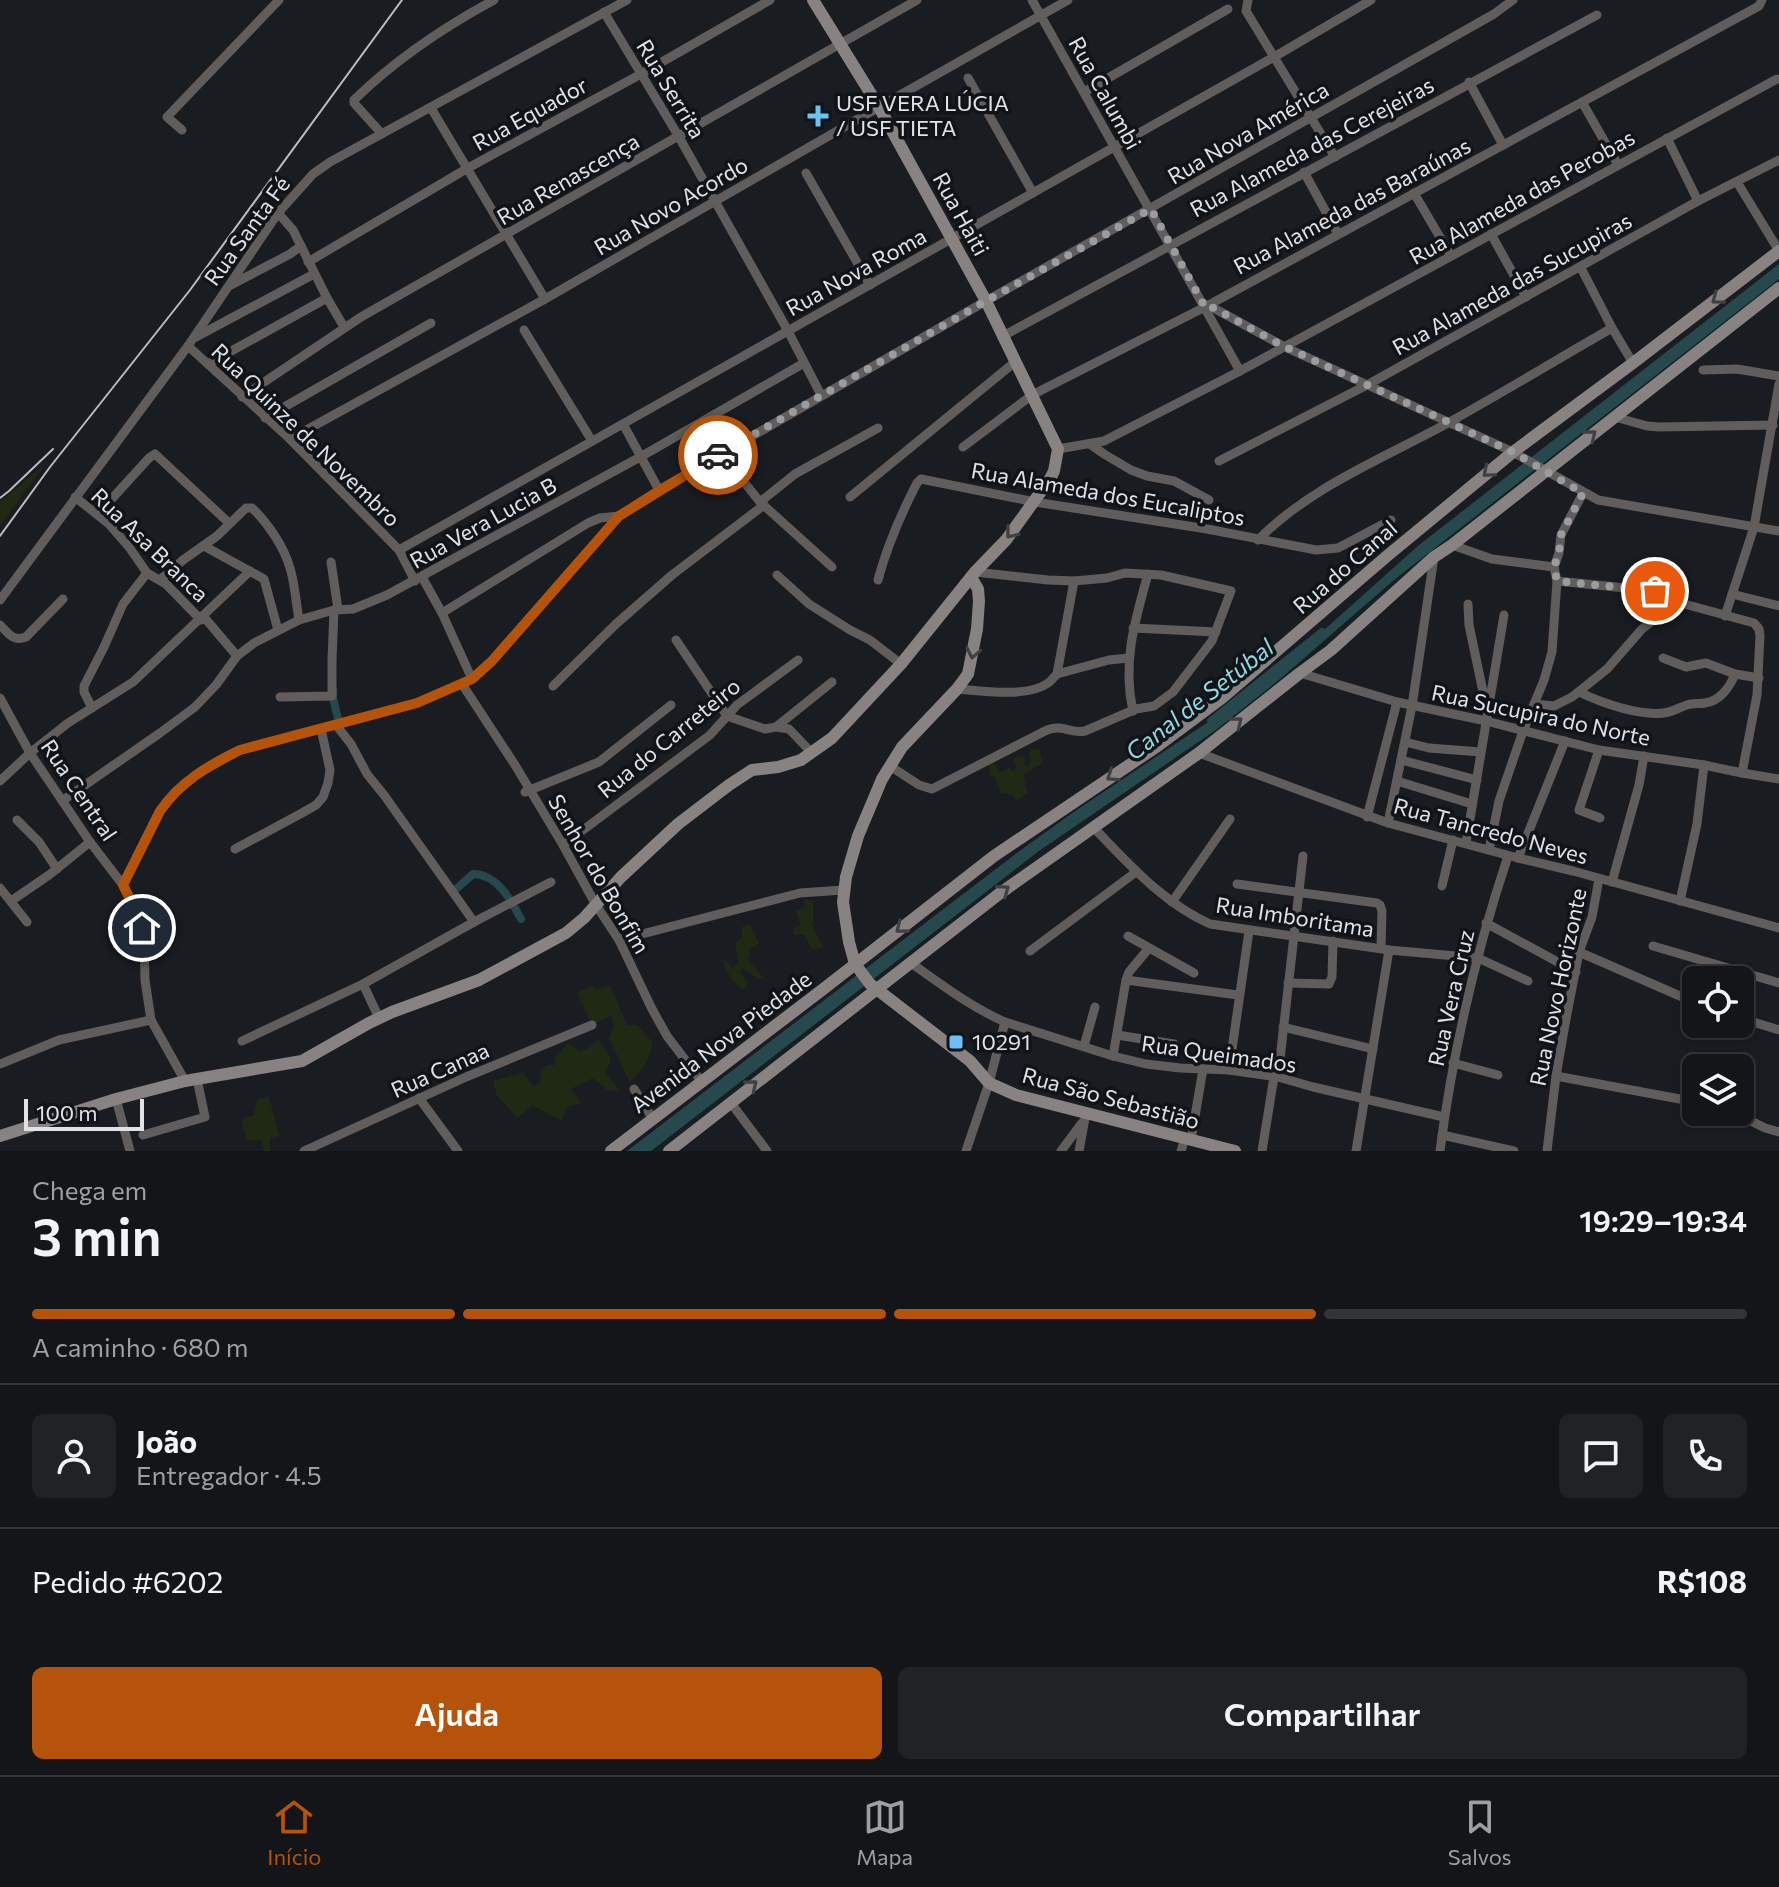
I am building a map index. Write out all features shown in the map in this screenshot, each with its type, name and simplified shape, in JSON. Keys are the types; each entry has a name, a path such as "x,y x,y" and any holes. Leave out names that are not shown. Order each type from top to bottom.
{"street":[{"path":"182,130 167,117 279,0"},
{"path":"382,134 354,100 384,73 436,35 494,0"},
{"name":"Rua Santa Fé","path":"0,600 191,342 278,213 305,182 324,166 627,0"},
{"name":"Rua Equador","path":"308,262 468,168 770,0"},
{"name":"Rua Haiti","path":"813,0 879,107 986,301 1058,449"},
{"name":"Rua Renascença","path":"242,397 344,327 917,0"},
{"name":"Rua Calumbi","path":"1032,0 1240,371"},
{"name":"Rua Novo Acordo","path":"290,439 545,299 1068,0"},
{"path":"1248,0 1246,11 1335,157"},
{"name":"Rua Nova Roma","path":"399,550 1371,0"},
{"name":"Rua Nova América","path":"123,885 166,802 188,781 222,759 240,750 339,727 349,721 406,707 472,679 492,661 619,516 821,395 1494,14 1513,0"},
{"name":"Rua Alameda das Baraúnas","path":"963,447 1032,395 1206,306 1759,6 1762,1"},
{"path":"1084,92 1228,9"},
{"name":"Rua Serrita","path":"604,12 679,137 821,395"},
{"name":"Rua Alameda das Cerejeiras","path":"1003,336 1597,15"},
{"path":"968,78 1033,193"},
{"name":"Rua Alameda das Perobas","path":"1058,449 1090,444 1113,436 1240,371 1777,79"},
{"path":"1469,82 1503,145"},
{"path":"1582,102 1618,165"},
{"path":"431,108 545,299"},
{"path":"1667,138 1698,201"},
{"name":"Rua Alameda das Sucupiras","path":"1219,461 1367,385 1698,201 1779,160"},
{"path":"1304,172 1338,234"},
{"path":"806,173 870,285"},
{"path":"1737,182 1779,251"},
{"path":"1414,193 1451,256"},
{"path":"278,213 293,230 344,327"},
{"path":"1491,234 1526,297"},
{"path":"228,287 301,246"},
{"name":"Rua do Canal","path":"857,968 994,856 1159,745 1222,698 1513,452 1779,251"},
{"path":"1581,268 1633,363"},
{"path":"191,342 314,274"},
{"path":"669,1151 873,987 911,963 999,894 1199,753 1331,650 1434,557 1543,469 1615,417 1779,288"},
{"path":"208,364 327,298"},
{"path":"1206,306 1285,347 1513,452 1583,493 1610,503 1779,531"},
{"path":"265,418 431,323"},
{"path":"1258,540 1311,496 1448,423 1612,328"},
{"path":"524,330 592,441"},
{"name":"Rua Quinze de Novembro","path":"191,342 208,364 290,439 399,550 442,613 472,679"},
{"path":"850,497 1015,362"},
{"name":"Rua Vera Lucia B","path":"237,656 254,643 299,620 360,607 419,579 804,363"},
{"path":"1703,370 1737,369 1779,376"},
{"path":"1725,616 1754,527 1779,384"},
{"path":"1615,417 1659,427 1773,425"},
{"path":"623,424 659,490"},
{"path":"553,686 616,624 795,474 878,428"},
{"path":"1090,444 1131,470 1174,481 1209,500"},
{"path":"728,449 744,482 762,503 832,567"},
{"path":"0,1136 116,1099 191,1080 302,1061 379,1018 479,980 566,933 678,824 729,785 752,770 790,765 832,738 901,664 973,574 1006,540 1054,471 1058,449"},
{"path":"98,514 155,454 229,523"},
{"name":"Rua Alameda dos Eucaliptos","path":"878,580 896,527 921,479 1035,502 1304,548 1338,548 1391,520"},
{"path":"1489,850 1499,801 1552,652 1557,581 1554,567 1563,528 1583,493"},
{"name":"Rua Asa Branca","path":"75,497 98,514 129,547 147,573 160,580 202,618 237,656"},
{"path":"160,580 249,507 260,516 291,569 299,620"},
{"path":"442,613 591,521 619,516"},
{"path":"1452,545 1492,559 1554,567"},
{"path":"204,546 262,577 267,584 278,630"},
{"path":"1388,823 1412,706 1434,557"},
{"path":"280,697 332,696 336,610 331,562"},
{"path":"0,781 68,723 133,682 250,571"},
{"path":"92,708 84,686 123,604 147,573"},
{"path":"890,766 925,789 932,789 1047,730 1062,727 1083,732 1158,704 1173,692 1206,651 1231,591 1148,574 1125,573 1074,581 973,574"},
{"path":"857,968 845,922 843,890 858,836 890,766 908,740 957,689 969,669 977,629 979,593 973,574"},
{"path":"1133,711 1129,658 1133,628 1148,574"},
{"path":"777,575 809,604 870,640 901,664"},
{"path":"1057,674 1074,581"},
{"path":"1557,581 1655,591 1677,602 1754,623 1760,636 1759,678 1742,773"},
{"path":"1732,594 1779,606"},
{"path":"0,625 13,638 26,637 63,599"},
{"path":"1534,704 1560,705 1579,692 1607,669 1642,629 1677,602"},
{"path":"1468,604 1469,625 1487,717"},
{"path":"1466,843 1504,615"},
{"path":"1133,628 1216,632"},
{"path":"676,640 727,716 765,729 789,729 812,753"},
{"path":"62,801 195,707 237,656"},
{"path":"957,689 1024,691 1046,685 1057,674 1129,658"},
{"path":"1663,658 1686,667 1706,663 1735,674 1759,678"},
{"name":"Rua do Carreteiro","path":"563,845 710,735 739,703 798,660"},
{"name":"Rua Sucupira do Norte","path":"1300,673 1412,706 1487,717 1523,731 1599,750 1779,779"},
{"path":"1579,692 1637,710 1671,712 1720,697 1735,674"},
{"path":"776,727 832,682"},
{"name":"Senhor do Bonfim","path":"462,684 619,940 667,1036 702,1082"},
{"path":"1367,817 1397,702"},
{"name":"Rua Central","path":"1,703 62,801 123,885 139,917 144,937 145,980 151,1020 191,1080 205,1117 143,1135"},
{"path":"528,791 599,762 671,705"},
{"path":"339,727 367,774 474,922"},
{"path":"235,849 320,801 330,770 321,729"},
{"name":"Rua Vera Cruz","path":"1440,1151 1453,1063 1486,923 1565,741"},
{"path":"1405,742 1429,748 1481,752"},
{"path":"1599,750 1579,810 1600,818"},
{"name":"Rua Tancredo Neves","path":"1199,753 1367,817 1779,928"},
{"path":"1612,882 1644,756"},
{"path":"1401,760 1477,780"},
{"path":"1680,901 1697,824 1704,765"},
{"path":"1397,781 1472,804"},
{"path":"1172,902 1230,819"},
{"path":"17,820 39,842 57,869"},
{"name":"Rua Imboritama","path":"1093,827 1136,872 1172,902 1210,924 1385,949 1478,958 1528,981"},
{"path":"1442,886 1453,840"},
{"path":"11,901 90,842"},
{"path":"1262,1151 1283,1027 1303,856"},
{"path":"1030,951 1136,872"},
{"name":"Rua Novo Horizonte","path":"1547,1151 1556,1076 1579,952 1592,917 1599,879"},
{"path":"242,1041 363,984 551,882"},
{"path":"1237,884 1380,905 1385,949 1356,1151"},
{"path":"0,888 27,922"},
{"path":"619,940 800,893 843,890"},
{"path":"1486,923 1576,972"},
{"path":"1229,1070 1249,931"},
{"path":"1128,936 1194,973"},
{"path":"1288,983 1329,984 1333,941"},
{"path":"1653,946 1779,983"},
{"path":"1113,1056 1126,980 1149,948"},
{"path":"1579,952 1682,997"},
{"name":"Rua Queimados","path":"911,963 965,1002 1005,1022 1113,1056 1146,1064 1276,1077 1444,1117"},
{"name":"Rua São Sebastião","path":"857,968 873,987 970,1061 989,1083 1085,1117 1186,1143 1235,1151"},
{"name":"Avenida Nova Piedade","path":"611,1151 857,968"},
{"path":"1126,980 1238,995"},
{"path":"363,984 379,1018"},
{"path":"1084,1046 1095,1007"},
{"path":"0,1064 59,1040 151,1020"},
{"path":"966,1151 1005,1022"},
{"path":"1754,1022 1779,1030"},
{"name":"Rua Canaa","path":"304,1151 419,1098 592,1025"},
{"path":"1283,1027 1373,1049"},
{"path":"1117,1035 1174,1044"},
{"path":"1453,1063 1498,1075"},
{"path":"1186,1143 1203,1069"},
{"path":"1556,1076 1682,1099"},
{"path":"634,1089 653,1119"},
{"path":"419,1098 457,1151"},
{"path":"116,1099 130,1151"},
{"path":"731,1103 767,1151"},
{"path":"1061,1151 1085,1117"},
{"path":"1079,1151 1085,1117"},
{"path":"1754,1122 1779,1132"},
{"path":"1442,1135 1514,1151"}],"green space":[{"path":"46,463 0,526 0,502"},
{"path":"1040,750 1043,763 1023,775 1028,793 1016,801 1012,795 1000,793 995,776 990,776 988,763 992,760 1000,772 1009,768 1012,772 1017,768 1013,758 1023,756 1027,767 1031,763 1029,751"},
{"path":"804,900 813,900 811,923 823,947 813,950 804,935 794,935 793,928 801,926 796,911 805,907"},
{"path":"750,924 759,944 748,949 751,955 747,959 763,977 757,979 743,968 740,973 748,983 744,990 731,978 723,961 725,959 732,968 738,963 735,942 742,938 742,927"},
{"path":"592,985 596,989 610,985 627,1025 637,1025 652,1042 648,1059 630,1083 609,1038 614,1026 611,1016 592,1025 577,993"},
{"path":"598,1039 611,1059 606,1073 620,1091 607,1090 593,1078 571,1089 582,1103 566,1107 562,1121 532,1105 518,1118 497,1096 493,1081 523,1072 533,1086 540,1083 546,1065 555,1065 555,1057 568,1043 580,1051 589,1048"},
{"path":"269,1096 279,1136 270,1138 270,1151 264,1151 261,1140 247,1141 241,1119 254,1115 257,1100"}],"water":[{"path":"1779,264 1779,279 1394,580 1216,730 1039,851 651,1151 627,1151 1018,852 1220,714 1314,639 1419,545"}],"waterway":[{"name":"Canal de Setúbal","path":"1211,721 1322,632"},
{"path":"333,690 340,727"},
{"path":"449,887 456,889 473,874 489,878 502,889 521,919"}],"tram line":[{"path":"0,536 50,467 190,290 402,0"},
{"path":"0,498 53,449"}],"way so far":[{"path":"718,455 1151,209 1205,307 1208,305 1285,347 1513,452 1583,493 1561,535 1554,567 1557,581 1655,591"}],"place":[{"name":"USF VERA LÚCIA / USF TIETA","path":"818,116"},
{"name":"10291","path":"956,1042"}],"route":[{"path":"142,928 123,885 160,811 188,781 240,750 406,707 472,679 486,668 619,516 718,455"}]}
